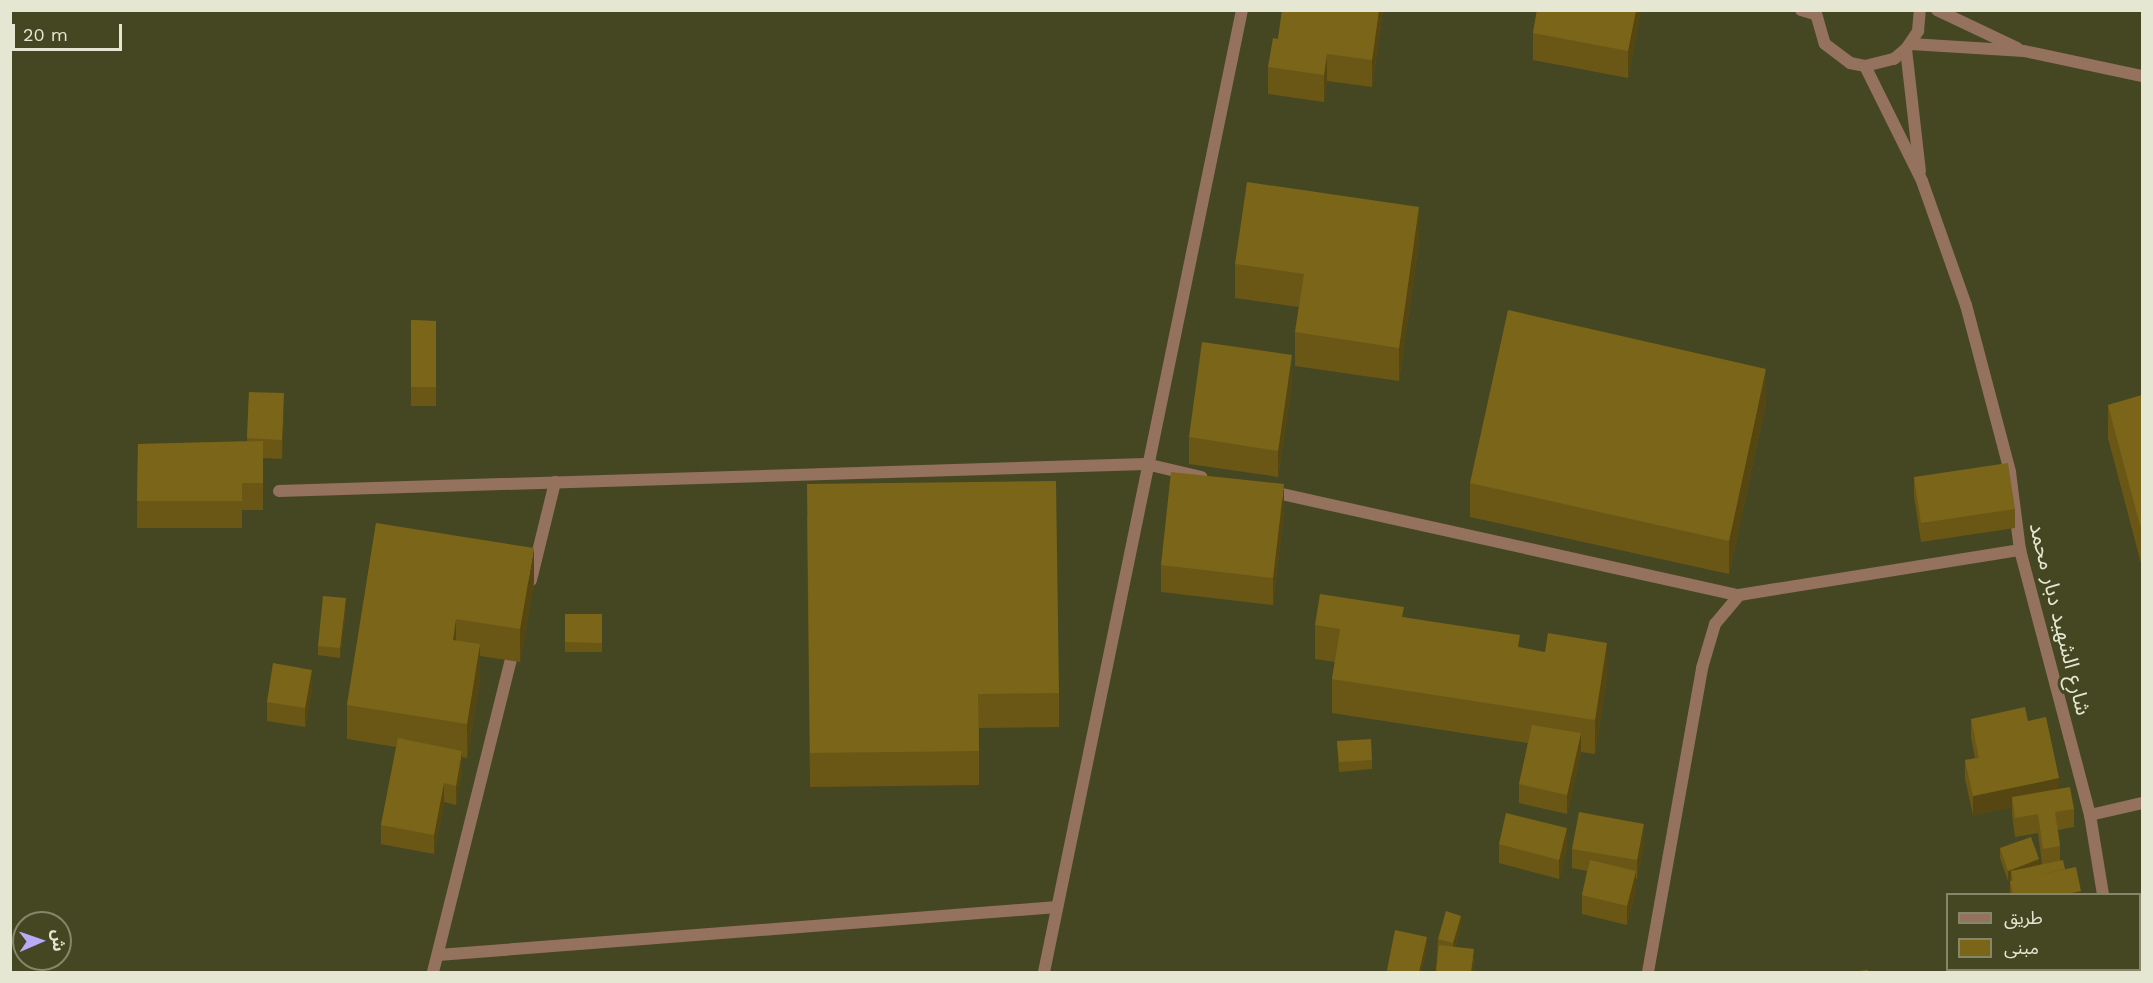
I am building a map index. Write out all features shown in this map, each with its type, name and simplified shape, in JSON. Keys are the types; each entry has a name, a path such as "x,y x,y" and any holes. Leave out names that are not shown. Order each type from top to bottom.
{"street":[{"path":"1044,972 1146,464 1242,10"},
{"path":"1801,10 1815,12 1825,44 1850,63 1865,66 1894,59 1908,47 2024,51 2142,76"},
{"path":"1920,10 1908,47 1922,181"},
{"path":"1937,10 2024,51"},
{"path":"1865,66 1922,181"},
{"name":"شارع الشهيد دبار محمد","path":"1922,181 1972,327 2010,472 2020,550 2090,815 2103,893"},
{"path":"279,490 1146,464 1216,480"},
{"path":"526,598 555,482"},
{"path":"1250,487 1739,595 2020,550"},
{"path":"1648,972 1702,668 1715,624 1739,595"},
{"path":"434,972 518,632"},
{"path":"2090,815 2142,803"},
{"path":"438,955 1057,907"}],"building":[{"path":"1282,10 1379,10 1372,60 1327,54 1324,75 1268,67 1273,38 1278,39"},
{"path":"1537,10 1636,10 1628,51 1533,33"},
{"path":"1247,182 1419,207 1399,348 1295,332 1304,274 1235,264"},
{"path":"1508,310 1766,369 1729,541 1470,483"},
{"path":"411,320 436,321 436,387 411,387"},
{"path":"1202,342 1292,355 1278,451 1189,437"},
{"path":"249,392 284,393 282,440 247,438"},
{"path":"2142,395 2142,533 2108,405"},
{"path":"263,441 263,483 242,483 242,501 137,501 138,444"},
{"path":"2008,463 2015,509 1921,523 1914,477"},
{"path":"1171,472 1284,484 1273,578 1161,565"},
{"path":"1056,481 1059,693 978,694 979,751 810,753 807,484"},
{"path":"376,523 534,548 520,629 456,619 453,640 480,644 467,724 347,705"},
{"path":"1320,594 1404,607 1402,617 1520,635 1518,647 1545,652 1548,633 1607,643 1595,720 1332,679 1340,629 1315,625"},
{"path":"323,596 346,598 340,648 318,646"},
{"path":"565,614 602,614 602,643 565,642"},
{"path":"273,663 312,670 305,708 267,702"},
{"path":"2025,707 2028,721 2046,717 2059,778 1973,796 1965,760 1979,758 1971,719"},
{"path":"1532,725 1581,733 1567,795 1519,784"},
{"path":"398,738 462,751 456,786 444,783 434,835 381,825"},
{"path":"1371,739 1372,760 1339,762 1337,741"},
{"path":"2070,787 2074,809 2055,812 2060,846 2043,849 2038,814 2015,818 2012,797"},
{"path":"1579,812 1644,824 1637,860 1572,849"},
{"path":"1506,813 1567,828 1559,860 1499,844"},
{"path":"2031,837 2039,859 2008,871 2000,848"},
{"path":"1590,860 1636,871 1627,906 1582,895"},
{"path":"2063,860 2065,869 2013,881 2011,871"},
{"path":"2076,867 2081,891 2013,893 2010,881"},
{"path":"1446,911 1461,916 1453,943 1438,939"},
{"path":"1395,930 1427,937 1419,972 1387,970"},
{"path":"1439,945 1474,949 1471,972 1436,972"},
{"path":"2016,971 2016,972 1971,972"}]}
